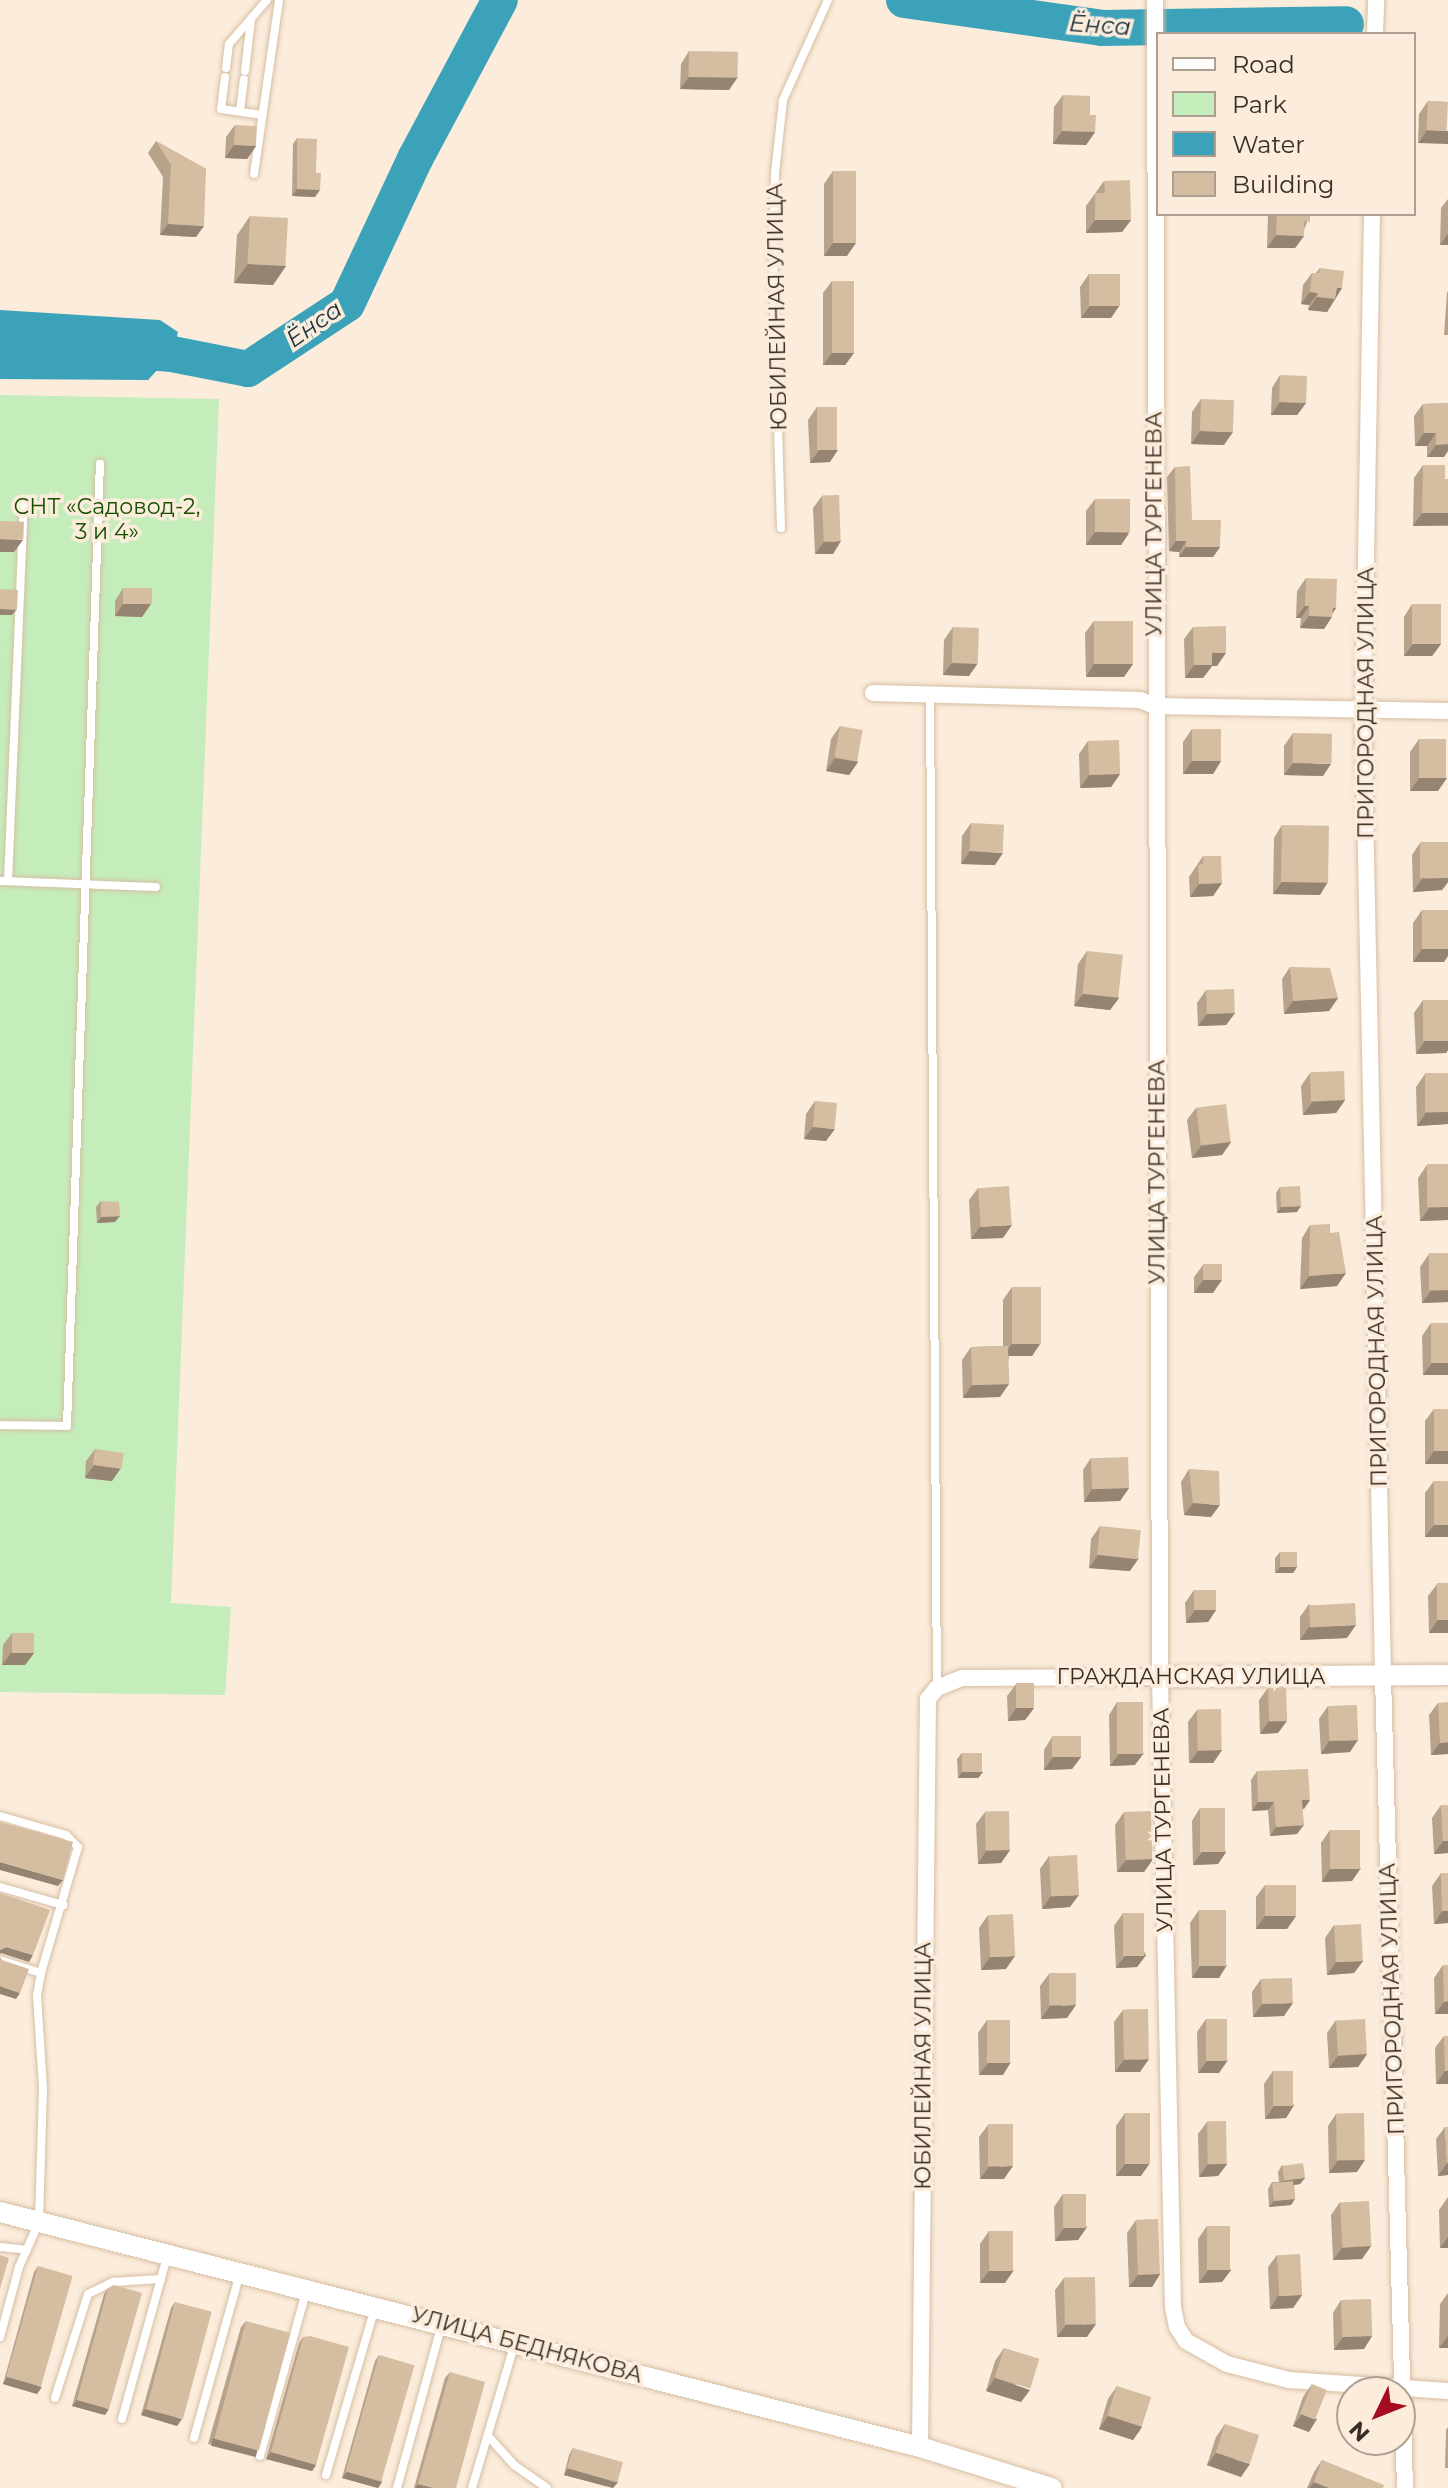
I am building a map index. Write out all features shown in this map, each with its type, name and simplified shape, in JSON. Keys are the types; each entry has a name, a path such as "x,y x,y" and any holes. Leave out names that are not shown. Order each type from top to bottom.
{"street":[{"name":"УЛИЦА ТУРГЕНЕВА","path":"1155,0 1160,1677 1173,2307 1177,2327 1186,2341 1227,2364 1289,2380 1336,2384"},
{"path":"1375,32 1376,0"},
{"name":"ПРИГОРОДНАЯ УЛИЦА","path":"1372,216 1363,712 1383,1676 1403,2376"},
{"path":"873,693 1140,700 1155,706 1363,712 1448,711"},
{"name":"ГРАЖДАНСКАЯ УЛИЦА","path":"937,1688 962,1678 1448,1675"},
{"name":"ЮБИЛЕЙНАЯ УЛИЦА","path":"920,2447 925,1713 928,1699 937,1688"},
{"name":"УЛИЦА БЕДНЯКОВА","path":"0,2212 442,2322 920,2447 1052,2488"},
{"path":"1416,2390 1448,2391"},
{"name":"ПРИГОРОДНАЯ УЛИЦА","path":"1404,2456 1405,2488"}],"lane":[{"path":"263,115 221,109 229,44 267,0"},
{"path":"254,174 279,0"},
{"name":"ЮБИЛЕЙНАЯ УЛИЦА","path":"781,528 773,257 775,173 783,100 828,0"},
{"path":"240,111 252,18"},
{"path":"0,1425 67,1426 100,464"},
{"path":"24,506 4,881 156,887"},
{"path":"930,694 937,1688"},
{"path":"0,1816 66,1835 76,1842 79,1852 37,1995 43,2088 39,2222 0,2337"},
{"path":"0,1887 63,1905"},
{"path":"0,1960 41,1973"},
{"path":"0,2247 27,2250"},
{"path":"122,2419 168,2254"},
{"path":"194,2438 240,2272"},
{"path":"55,2398 88,2294 113,2282 161,2279"},
{"path":"260,2456 307,2288"},
{"path":"326,2475 375,2306"},
{"path":"397,2488 442,2322"},
{"path":"472,2488 516,2342"},
{"path":"488,2436 514,2465 547,2488"}],"green space":[{"name":"СНТ «Садовод-2, 3 и 4»","path":"0,395 219,399 171,1603 231,1607 225,1695 0,1692"}],"water":[{"path":"0,310 160,320 178,332 172,354 148,380 0,379"}],"building":[{"path":"689,51 738,52 738,78 689,77"},
{"path":"1063,95 1090,96 1090,115 1096,115 1095,132 1062,131"},
{"path":"1428,101 1448,102 1446,131 1426,130"},
{"path":"235,125 257,126 256,146 234,145"},
{"path":"297,138 317,139 316,173 321,173 320,190 297,189"},
{"path":"156,141 206,169 204,226 168,224 171,165"},
{"path":"833,171 856,171 856,243 833,243"},
{"path":"1130,180 1131,220 1095,220 1095,193 1105,193 1104,181"},
{"path":"250,216 288,218 285,266 247,264"},
{"path":"1277,216 1310,216 1310,222 1304,221 1304,236 1276,235"},
{"path":"1320,268 1344,271 1342,288 1337,288 1335,299 1317,297 1318,293 1310,292 1312,273 1319,273"},
{"path":"1089,274 1120,274 1120,306 1089,306"},
{"path":"832,281 854,281 854,353 832,353"},
{"path":"1280,375 1307,376 1306,403 1279,402"},
{"path":"1201,399 1234,400 1233,432 1200,431"},
{"path":"1448,403 1448,444 1436,445 1436,433 1424,433 1423,404"},
{"path":"817,407 837,407 837,450 817,450"},
{"path":"1423,465 1445,465 1448,513 1422,513"},
{"path":"1190,466 1192,520 1221,520 1220,547 1186,547 1186,541 1176,541 1175,467"},
{"path":"839,495 841,541 824,542 822,496"},
{"path":"1095,499 1130,499 1130,532 1095,532"},
{"path":"0,521 24,522 23,540 0,539"},
{"path":"1306,578 1337,579 1336,608 1333,608 1332,617 1309,616 1309,606 1305,606"},
{"path":"123,588 152,588 152,604 123,604"},
{"path":"0,589 18,590 17,610 0,609"},
{"path":"1412,604 1441,604 1441,644 1412,644"},
{"path":"1094,621 1133,621 1133,664 1094,664"},
{"path":"1226,626 1226,653 1212,653 1212,665 1194,665 1193,627"},
{"path":"953,627 979,628 978,664 952,663"},
{"path":"840,726 863,730 857,762 834,758"},
{"path":"1192,729 1221,729 1221,761 1192,761"},
{"path":"1293,733 1332,734 1331,764 1292,763"},
{"path":"1419,739 1446,739 1446,778 1419,778"},
{"path":"1119,740 1120,774 1089,775 1088,741"},
{"path":"971,823 1004,825 1002,853 970,851"},
{"path":"1282,825 1329,826 1328,883 1281,882"},
{"path":"1420,842 1448,842 1448,878 1420,878"},
{"path":"1203,856 1221,856 1222,883 1199,884 1198,865 1203,864"},
{"path":"1422,910 1448,910 1448,949 1422,949"},
{"path":"1087,951 1123,955 1118,998 1083,994"},
{"path":"1290,967 1330,968 1338,998 1293,1001"},
{"path":"1234,989 1235,1013 1207,1014 1206,990"},
{"path":"1423,1000 1448,1000 1448,1041 1423,1041"},
{"path":"1344,1071 1345,1100 1311,1101 1310,1072"},
{"path":"1425,1073 1448,1073 1448,1112 1425,1112"},
{"path":"815,1101 837,1103 835,1129 813,1127"},
{"path":"1226,1104 1231,1142 1201,1145 1196,1108"},
{"path":"1427,1164 1448,1164 1448,1207 1427,1207"},
{"path":"1009,1186 1012,1225 981,1227 978,1188"},
{"path":"1300,1186 1301,1206 1281,1207 1280,1187"},
{"path":"101,1201 119,1202 120,1216 101,1217"},
{"path":"1330,1224 1330,1233 1339,1232 1346,1273 1309,1276 1310,1225"},
{"path":"1429,1253 1448,1253 1448,1290 1429,1290"},
{"path":"1203,1264 1222,1264 1222,1280 1203,1280"},
{"path":"1012,1287 1041,1287 1041,1344 1012,1344"},
{"path":"1431,1323 1448,1323 1448,1363 1431,1363"},
{"path":"1008,1346 1009,1384 972,1385 971,1347"},
{"path":"1434,1409 1448,1409 1448,1451 1434,1451"},
{"path":"95,1449 124,1453 121,1469 93,1465"},
{"path":"1128,1457 1129,1488 1092,1489 1091,1458"},
{"path":"1189,1469 1219,1471 1220,1505 1193,1503"},
{"path":"1434,1481 1448,1481 1448,1525 1434,1525"},
{"path":"1100,1526 1141,1530 1138,1559 1097,1555"},
{"path":"1280,1552 1297,1552 1297,1567 1280,1567"},
{"path":"1437,1583 1448,1583 1448,1620 1437,1620"},
{"path":"1194,1590 1216,1590 1216,1610 1194,1610"},
{"path":"1355,1603 1356,1625 1310,1627 1309,1605"},
{"path":"12,1633 34,1633 34,1653 12,1653"},
{"path":"1016,1683 1034,1683 1034,1708 1016,1708"},
{"path":"1286,1687 1287,1721 1269,1722 1268,1688"},
{"path":"1117,1702 1143,1702 1143,1754 1117,1754"},
{"path":"1448,1702 1448,1742 1440,1743 1438,1703"},
{"path":"1357,1705 1358,1740 1329,1741 1328,1706"},
{"path":"1197,1709 1221,1709 1222,1750 1198,1750"},
{"path":"1052,1736 1081,1736 1081,1757 1052,1757"},
{"path":"962,1753 982,1753 982,1772 962,1772"},
{"path":"1308,1769 1310,1800 1302,1800 1304,1825 1276,1827 1274,1802 1258,1802 1257,1771"},
{"path":"1441,1805 1448,1805 1448,1841 1443,1841"},
{"path":"1200,1808 1225,1808 1225,1852 1200,1852"},
{"path":"985,1811 1009,1811 1010,1850 986,1850"},
{"path":"1151,1811 1153,1859 1126,1860 1124,1812"},
{"path":"0,1822 73,1842 63,1880 0,1862"},
{"path":"1330,1830 1360,1830 1360,1869 1330,1869"},
{"path":"1077,1855 1079,1895 1051,1896 1049,1856"},
{"path":"1441,1873 1448,1873 1448,1911 1442,1911"},
{"path":"1265,1885 1296,1885 1296,1916 1265,1916"},
{"path":"0,1893 50,1910 33,1955 6,1947 0,1950"},
{"path":"1199,1910 1226,1910 1226,1966 1199,1966"},
{"path":"1123,1913 1144,1913 1144,1956 1123,1956"},
{"path":"1013,1914 1015,1956 990,1957 988,1915"},
{"path":"1361,1924 1363,1961 1336,1962 1334,1925"},
{"path":"0,1956 2,1960 29,1969 20,1993 0,1986"},
{"path":"1443,1965 1448,1965 1448,2001 1444,2002"},
{"path":"1049,1973 1076,1973 1076,2005 1049,2005"},
{"path":"1292,1978 1293,2003 1262,2004 1261,1979"},
{"path":"1123,2009 1148,2009 1149,2059 1124,2059"},
{"path":"1206,2019 1227,2019 1227,2061 1206,2061"},
{"path":"1365,2019 1367,2054 1338,2055 1336,2021"},
{"path":"987,2020 1010,2020 1010,2063 987,2063"},
{"path":"1444,2036 1448,2036 1448,2071 1445,2071"},
{"path":"1273,2071 1293,2071 1293,2106 1273,2106"},
{"path":"1125,2113 1150,2113 1150,2164 1125,2164"},
{"path":"1336,2113 1364,2113 1365,2160 1337,2160"},
{"path":"1207,2121 1226,2121 1227,2164 1208,2164"},
{"path":"988,2124 1013,2124 1013,2166 988,2166"},
{"path":"1445,2127 1448,2127 1448,2163 1447,2163"},
{"path":"1303,2163 1305,2178 1284,2181 1282,2166"},
{"path":"1293,2181 1295,2199 1274,2201 1272,2183"},
{"path":"1063,2194 1086,2194 1086,2228 1063,2228"},
{"path":"1369,2201 1371,2246 1342,2247 1340,2203"},
{"path":"1158,2219 1160,2274 1138,2275 1136,2220"},
{"path":"1207,2226 1230,2226 1230,2270 1207,2270"},
{"path":"989,2231 1013,2231 1013,2271 989,2271"},
{"path":"1300,2254 1302,2295 1279,2296 1277,2255"},
{"path":"0,2255 9,2258 0,2289"},
{"path":"38,2266 73,2276 41,2386 6,2377"},
{"path":"1095,2277 1096,2324 1065,2325 1064,2278"},
{"path":"114,2285 142,2293 109,2409 77,2400 108,2288"},
{"path":"1371,2299 1372,2336 1342,2337 1341,2300"},
{"path":"175,2302 212,2312 183,2419 146,2409"},
{"path":"246,2321 290,2333 259,2451 214,2439"},
{"path":"310,2336 349,2347 316,2465 271,2452 303,2337"},
{"path":"1004,2348 1039,2359 1030,2388 995,2378"},
{"path":"379,2355 415,2365 381,2482 346,2471"},
{"path":"450,2372 485,2382 456,2488 433,2488 418,2484"},
{"path":"1312,2384 1327,2390 1315,2420 1300,2414"},
{"path":"1117,2386 1151,2397 1142,2427 1107,2415"},
{"path":"1225,2424 1259,2435 1250,2464 1216,2453"},
{"path":"573,2448 623,2462 617,2483 567,2468"},
{"path":"1322,2460 1384,2485 1383,2488 1329,2488 1314,2482"}],"waterway":[{"name":"Ёнса","path":"122,350 172,354 248,369 347,304 416,157 500,0"},
{"name":"Ёнса","path":"904,0 1102,28 1346,24"}]}
